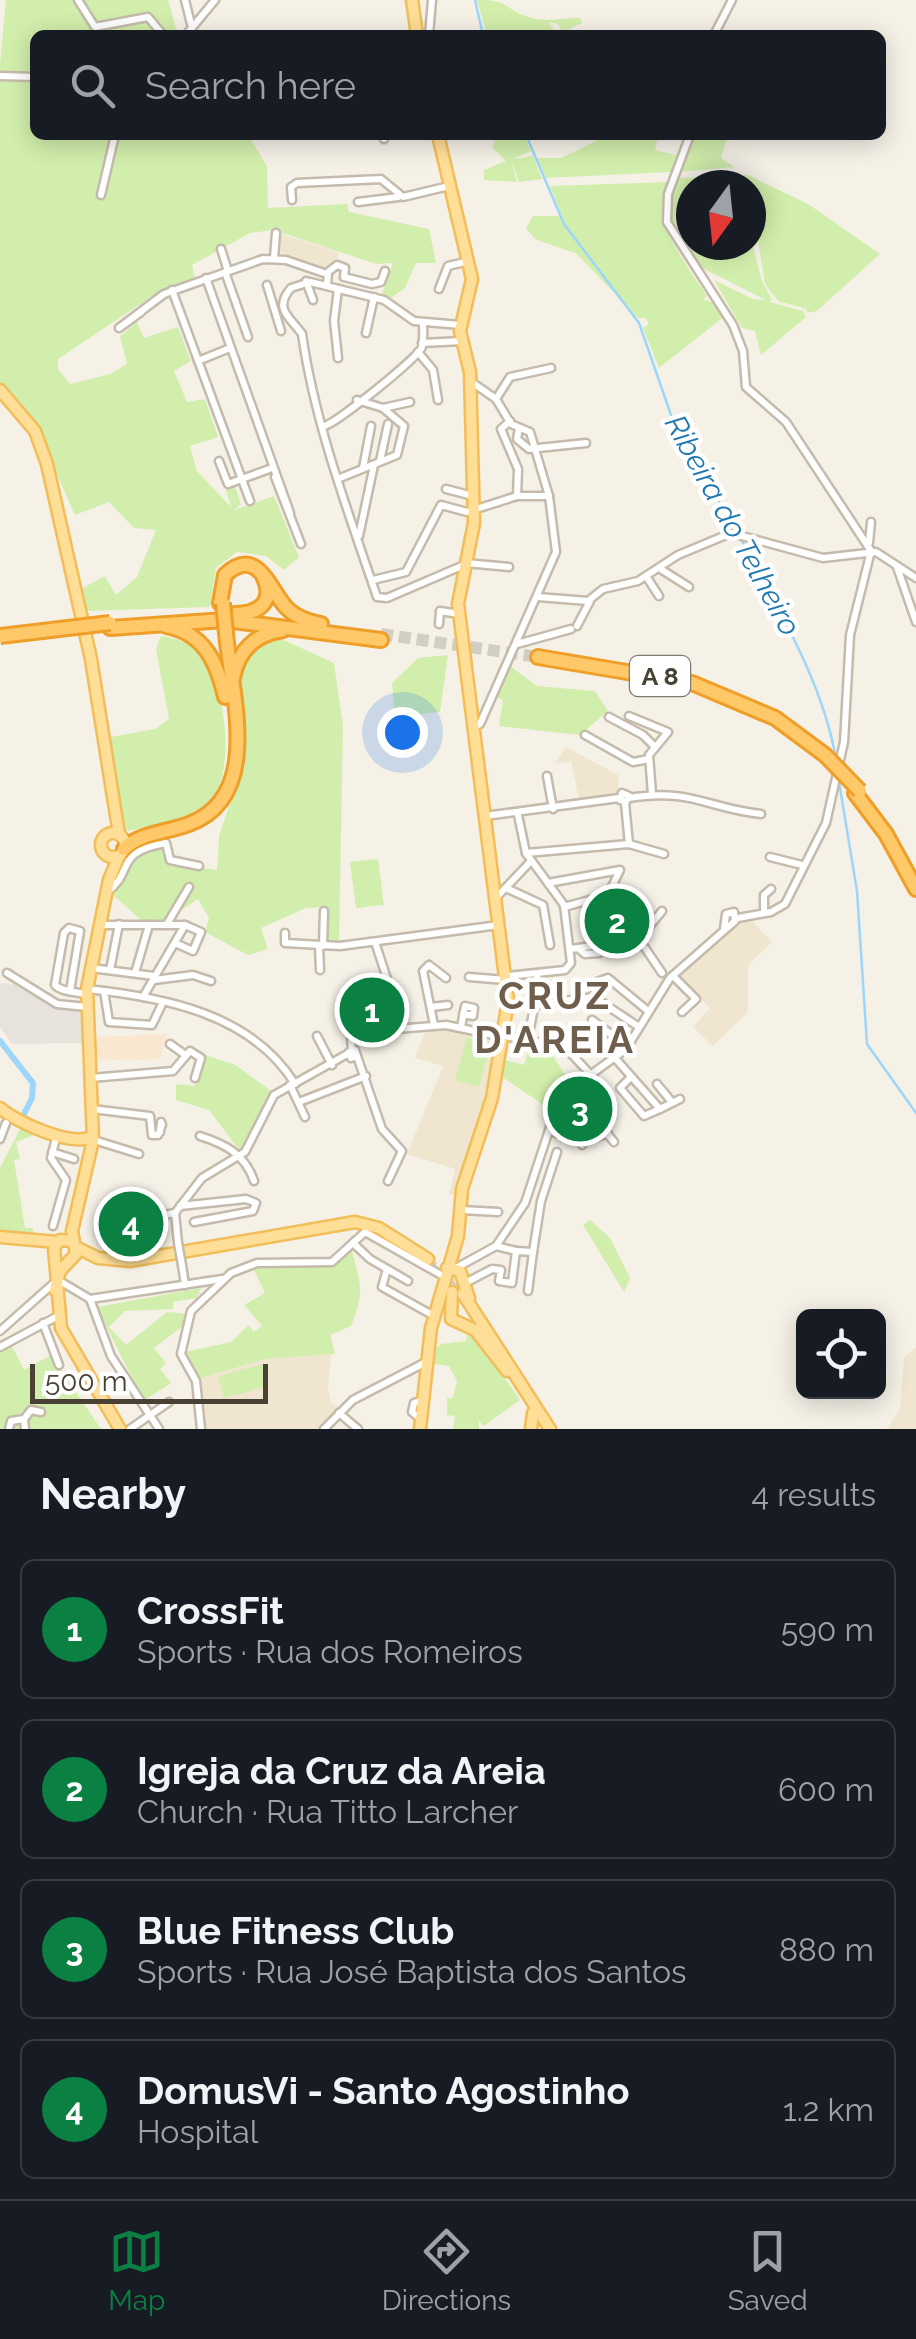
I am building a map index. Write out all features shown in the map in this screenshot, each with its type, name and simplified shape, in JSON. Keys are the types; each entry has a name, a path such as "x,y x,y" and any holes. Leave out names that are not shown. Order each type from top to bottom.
{"highway":[{"path":"118,842 189,820 216,802 231,772 225,576 237,566 251,566 266,574 292,612 333,627"},
{"path":"0,639 224,607 381,637 215,620 138,626"},
{"path":"110,625 174,628 201,643 220,675 230,718"},
{"path":"232,695 236,665 251,642 276,630 314,630"},
{"path":"118,842 196,822 224,799 236,766 224,633"},
{"name":"A 8","path":"538,660 692,683 774,720 824,754 858,792 890,831 916,880"},
{"name":"A 8","path":"858,792 916,889"}],"main road":[{"path":"412,0 416,30"},
{"path":"421,1425 434,1316 449,1277 462,1188 492,1098 510,979 474,732 470,660 459,614 474,510 468,362 460,325 471,289 469,261 439,140"},
{"path":"0,390 34,431 47,464 91,659 118,842 90,968 92,1109 79,1194 64,1250"},
{"path":"107,886 101,845 118,842"},
{"path":"104,852 118,842"},
{"path":"8,1120 88,1143"},
{"path":"88,1143 56,1284 58,1316 68,1344 120,1429"},
{"path":"64,1250 130,1261 337,1224 366,1224 392,1232 449,1277 519,1380 546,1429"},
{"path":"0,1239 138,1264 350,1226 376,1231 449,1277 546,1429"},
{"path":"449,1277 451,1319 476,1330 508,1371"},
{"path":"531,1429 533,1412"}],"street":[{"path":"78,0 95,27 148,17 159,30"},
{"path":"184,0 191,25"},
{"path":"188,10 197,0"},
{"path":"188,30 216,0"},
{"path":"429,30 432,0"},
{"path":"717,30 732,0"},
{"path":"0,76 30,77"},
{"path":"101,195 114,140"},
{"path":"688,140 666,208 674,239 724,306 741,342 746,387 786,422 854,530 870,548 916,578"},
{"path":"292,200 292,186 298,184 376,179 384,180 400,196"},
{"path":"358,202 448,184"},
{"path":"274,258 276,233"},
{"path":"221,249 248,337"},
{"path":"141,312 172,290 274,258 327,274 340,266 346,270 344,277 377,284 385,271"},
{"path":"440,289 448,266 469,261"},
{"path":"326,285 327,274"},
{"path":"206,278 301,544"},
{"path":"280,312 286,293 306,282 374,297 423,322 460,325"},
{"path":"306,282 313,300"},
{"path":"268,285 280,312 282,332"},
{"path":"338,289 334,321 338,358"},
{"path":"172,290 250,501"},
{"path":"366,333 374,297"},
{"path":"280,312 302,334 345,511 359,537 379,598 464,564 509,567"},
{"path":"324,426 335,424 357,400 382,389 398,367 418,352 423,322"},
{"path":"422,344 462,341"},
{"path":"198,361 230,348"},
{"path":"418,352 433,370 438,400"},
{"path":"468,362 475,386 496,400 510,421 529,430 549,496 556,550 474,732"},
{"path":"496,400 510,377 550,368"},
{"path":"340,478 397,455 404,428 383,408 357,400"},
{"path":"383,408 410,402"},
{"path":"510,421 501,429 518,469 518,496"},
{"path":"359,537 388,424"},
{"path":"363,469 371,426"},
{"path":"519,428 518,441 533,450 586,443"},
{"path":"270,456 290,513"},
{"path":"219,461 228,484 272,468"},
{"path":"446,488 474,496"},
{"path":"373,580 406,572 441,505 474,510 518,496 549,496"},
{"path":"449,1277 496,1246 534,1188 558,1099 628,1047 672,976 733,920 764,914 785,904 832,804 844,742 850,635 870,548 871,522"},
{"path":"516,645 574,627 590,600 603,589 646,576 729,533 824,558 870,548"},
{"path":"896,566 916,622"},
{"path":"659,568 689,587"},
{"path":"646,576 659,596"},
{"path":"538,597 590,600"},
{"path":"439,624 440,611 459,614"},
{"path":"609,716 643,735 654,746"},
{"path":"629,716 651,722 668,733 654,746 650,758 652,794"},
{"path":"585,736 634,762 650,758"},
{"path":"547,776 553,809"},
{"path":"486,820 652,794 696,796 731,810 762,814"},
{"path":"625,800 629,844"},
{"path":"470,977 510,979 568,968 575,948 564,906 529,858 518,815"},
{"path":"107,886 112,891 129,856 166,843 170,860 199,866"},
{"path":"496,898 536,851 629,844 664,854"},
{"path":"770,856 802,865"},
{"path":"548,883 618,868 620,876 608,895 564,906"},
{"path":"167,925 189,888"},
{"path":"506,888 542,906 550,945"},
{"path":"764,914 764,896 771,889"},
{"path":"320,970 324,911"},
{"path":"575,948 639,940 662,911"},
{"path":"99,924 185,926 201,932 194,950 174,943"},
{"path":"110,970 119,924"},
{"path":"135,973 150,925"},
{"path":"285,933 285,943 321,946 500,925"},
{"path":"143,997 185,926"},
{"path":"70,991 80,932 69,928 64,932 55,985 70,991 88,997"},
{"path":"639,940 662,974"},
{"path":"375,942 403,1028"},
{"path":"434,1025 423,970 429,965 446,978"},
{"path":"90,968 153,978 194,975 211,981"},
{"path":"7,974 53,1002 104,991 203,1012 265,1046 293,1085 305,1117"},
{"path":"537,974 540,1004"},
{"path":"672,976 696,1000 682,1012"},
{"path":"594,997 598,982 608,978 648,1011"},
{"path":"104,991 106,1020 113,1022 152,1025 159,1020 164,1002"},
{"path":"527,1042 534,1008 594,997 639,1028"},
{"path":"430,1006 448,1005"},
{"path":"461,1027 463,1014"},
{"path":"592,1020 628,1047"},
{"path":"388,1180 402,1151 382,1130 366,1076 352,1057 351,1038 356,1033 434,1025 560,1046 578,1037"},
{"path":"317,1036 332,1065"},
{"path":"170,1044 184,1054"},
{"path":"560,1046 591,1075"},
{"path":"91,1078 176,1070 184,1054 190,1051 201,1058 195,1078"},
{"path":"185,1285 178,1243 178,1209 202,1178 240,1156 274,1095 352,1057"},
{"path":"614,1058 660,1109"},
{"path":"299,1102 366,1076"},
{"path":"631,1076 620,1088 644,1116 675,1100 657,1084"},
{"path":"571,1089 614,1142"},
{"path":"92,1109 150,1116 152,1135 160,1132"},
{"path":"549,1130 560,1134 589,1114"},
{"path":"0,1139 8,1120"},
{"path":"582,1145 586,1139 608,1134"},
{"path":"54,1226 66,1178 52,1160 56,1136"},
{"path":"200,1136 223,1143 240,1156 254,1181"},
{"path":"88,1143 139,1154"},
{"path":"52,1152 74,1159"},
{"path":"528,1291 541,1201 557,1152"},
{"path":"64,1189 79,1194"},
{"path":"143,1232 146,1218 178,1209 250,1199 256,1203 253,1211 194,1222"},
{"path":"460,1210 498,1212"},
{"path":"110,1236 158,1230"},
{"path":"0,1331 56,1284 90,1300 225,1278 263,1262 329,1262 362,1233 449,1277 496,1268 501,1270 500,1281 512,1283 516,1250"},
{"path":"353,1244 408,1280"},
{"path":"496,1246 533,1252"},
{"path":"386,1269 382,1287 434,1316"},
{"path":"201,1429 196,1381 184,1362 181,1346 189,1314 225,1278"},
{"path":"206,1282 209,1293"},
{"path":"90,1300 101,1336 159,1429"},
{"path":"0,1347 58,1316"},
{"path":"43,1323 59,1365"},
{"path":"324,1429 356,1398 426,1362"},
{"path":"130,1429 169,1402"},
{"path":"9,1429 11,1421 24,1419 31,1410 41,1412"},
{"path":"339,1414 358,1429"},
{"path":"24,1419 25,1429"}],"shaded area":[{"path":"279,233 339,252 337,263 324,268 277,251"},
{"path":"566,747 618,775 619,793 579,799 571,762 555,763"},
{"path":"749,918 772,942 748,965 748,1012 713,1046 693,1027 710,1008 679,977 732,926"},
{"path":"0,983 14,984 58,1006 85,1008 87,1043 12,1044 0,1027"},
{"path":"426,1028 459,1030 490,1037 497,1044 491,1090 458,1195 449,1195 455,1169 407,1154 443,1066 415,1058"},
{"path":"167,1034 160,1059 95,1061 94,1037"},
{"path":"916,1347 916,1429 887,1429 900,1409 904,1358"},
{"path":"331,1354 328,1389 331,1403 340,1408 320,1429 204,1429 197,1379 265,1359"}],"green space":[{"path":"6,0 168,0 177,30 30,30 30,140 251,140 267,166 268,208 347,204 349,212 429,229 436,263 416,263 405,288 389,299 381,296 393,263 376,264 274,230 250,233 192,265 195,278 163,289 58,359 58,369 70,384 110,374 127,364 120,336 137,322 144,338 178,327 191,361 174,371 187,402 205,399 218,437 190,446 197,471 231,507 226,490 235,487 241,504 234,510 274,496 299,557 284,570 266,556 237,552 216,568 210,607 86,611 83,588 105,576 116,595 137,577 156,530 134,528 109,502 75,515 32,418 0,386 0,63"},
{"path":"477,0 501,3 535,19 580,18 582,23 566,30 549,22 554,30 486,30"},
{"path":"496,140 526,140 531,151 513,159 533,156 542,179 519,182 511,159 517,182 484,180 484,170 506,161 492,147"},
{"path":"657,140 655,150 680,156 671,172 545,178 537,158 561,158 596,141"},
{"path":"690,140 726,140 721,158 734,167 680,170"},
{"path":"668,182 664,213 676,247 676,260 684,260 707,296 703,299 716,304 725,316 659,368 643,328 649,324 646,318 638,318 577,254 535,239 526,228 533,216 562,216 550,186"},
{"path":"766,184 808,204 880,254 817,311 807,313 806,309 778,301 765,284 761,260 766,260"},
{"path":"676,187 676,234 673,230 670,200"},
{"path":"694,260 756,260 772,300 769,302 803,311 806,317 761,355 755,331 742,328 714,280 753,299 766,300 698,266"},
{"path":"161,636 189,644 207,662 215,679 224,722 224,765 213,796 196,811 129,831 121,826 105,738 155,729 169,719 156,649"},
{"path":"275,636 334,663 343,726 339,944 327,944 327,907 306,908 261,928 268,949 248,955 205,932 209,918 198,899 164,922 142,921 113,895 132,862 165,845 169,863 217,870 219,836 244,762 238,676 251,651"},
{"path":"448,655 440,712 395,717 392,683 418,658"},
{"path":"510,666 537,686 595,691 608,711 580,735 499,726 503,700 496,697"},
{"path":"378,859 384,905 356,908 350,862"},
{"path":"467,1037 491,1044 479,1087 455,1080"},
{"path":"530,1045 547,1047 572,1085 558,1095 551,1110 499,1075 502,1059 524,1065"},
{"path":"205,1055 236,1065 272,1092 241,1152 209,1110 176,1100 176,1084 195,1086"},
{"path":"21,1127 34,1135 16,1142 20,1159 14,1160 25,1228 32,1228 37,1239 0,1234 0,1168"},
{"path":"590,1220 610,1238 630,1278 624,1292 583,1225"},
{"path":"352,1251 360,1296 351,1326 330,1335 335,1354 265,1359 197,1379 185,1352 231,1342 249,1325 254,1332 262,1326 244,1305 265,1293 253,1268 278,1263 329,1263"},
{"path":"201,1288 197,1298 173,1302 173,1309 125,1311 109,1327 126,1345 167,1312 186,1314 182,1327 154,1348 166,1363 160,1369 171,1383 143,1401 97,1307"},
{"path":"469,1327 520,1400 484,1426 479,1421 479,1429 453,1429 455,1416 447,1415 447,1398 453,1398 457,1381 449,1366 429,1363 430,1352 441,1344 466,1341"},
{"path":"11,1344 24,1370 51,1355 101,1429 0,1429 0,1350"},
{"path":"263,1364 269,1386 224,1398 218,1376"}],"waterway":[{"name":"Ribeira do Telheiro","path":"475,0 482,30"},
{"name":"Ribeira do Telheiro","path":"528,140 564,224 639,323 678,435 737,531"},
{"name":"Ribeira do Telheiro","path":"741,539 810,673 836,759"},
{"name":"Ribeira do Telheiro","path":"839,782 857,891 867,1044 916,1113"},
{"path":"0,1041 33,1083 32,1098 19,1124"}],"tunnel":[{"path":"381,634 538,657"},
{"path":"426,1262 443,1273 460,1299"}],"place":[{"name":"Igreja da Cruz da Areia","path":"617,921"},
{"name":"CrossFit","path":"372,1010"},
{"name":"Blue Fitness Club","path":"580,1109"},
{"name":"DomusVi - Santo Agostinho","path":"131,1224"}],"district":[{"name":"CRUZ D'AREIA","path":"555,1017"}]}
